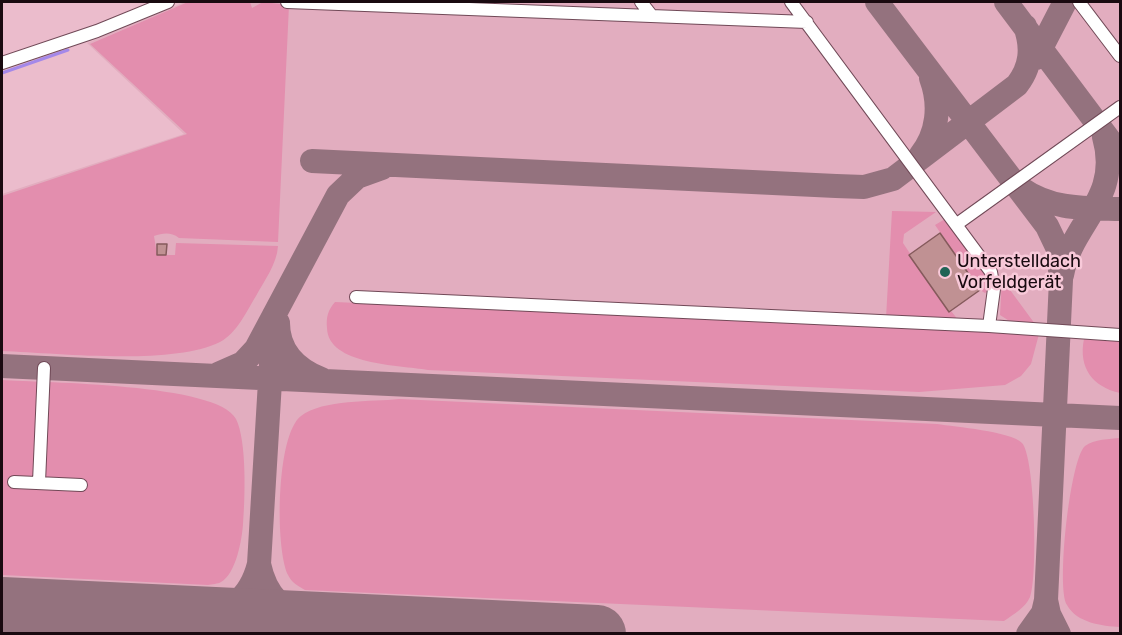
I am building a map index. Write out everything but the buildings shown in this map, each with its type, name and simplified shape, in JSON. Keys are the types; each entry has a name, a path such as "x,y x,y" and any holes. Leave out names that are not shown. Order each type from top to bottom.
{"lane":[{"path":"2,63 97,31 168,2"},
{"path":"287,2 807,22"},
{"path":"641,2 652,16"},
{"path":"791,2 957,224 993,276 989,326"},
{"path":"1079,2 1120,56"},
{"path":"957,224 1120,107"},
{"path":"356,297 989,326 1120,335"},
{"path":"39,483 44,368"},
{"path":"14,482 81,484"}],"shaded area":[{"path":"185,2 1120,2 1120,633 2,633 2,194 184,134 87,43"},
{"path":"188,2 250,2 252,8 263,2 289,5 278,242 179,238 164,234 154,236 157,255 175,255 176,243 278,246 270,272 236,328 220,342 199,349 144,356 2,351 2,196 187,134 90,44"},
{"path":"892,211 936,212 904,234 903,243 949,312 951,311 959,321 886,318"},
{"path":"945,219 986,273 988,291 985,293 980,290 935,225"},
{"path":"1002,279 1035,324 1011,322 1000,315"},
{"path":"335,302 1039,334 1031,364 1021,376 1005,385 919,392 428,370 367,361 339,349 330,340 327,328 328,314"},
{"path":"1084,339 1120,341 1120,393 1102,386 1090,375 1083,359"},
{"path":"2,380 89,384 165,392 198,398 222,407 236,419 244,455 244,513 237,556 226,578 220,583 208,585 2,575"},
{"path":"399,399 937,424 1006,435 1022,443 1030,470 1034,518 1034,567 1030,597 1022,608 1004,621 305,590 293,582 288,575 281,541 282,468 293,427 301,416 322,407 348,402"},
{"path":"1120,438 1120,627 1083,620 1071,611 1064,594 1063,575 1066,524 1079,456 1085,446 1093,442"}],"waterway":[{"path":"2,73 68,50"}],"taxiway":[{"path":"877,2 1047,226 1058,249 1061,280 1046,600 1049,614 1059,634"},
{"path":"1006,2 1120,154"},
{"path":"1036,58 1065,2"},
{"path":"312,161 864,187 893,179 1017,85 1028,64 1030,50 1025,26"},
{"path":"920,156 931,138 936,119 936,98 931,78"},
{"path":"1062,275 1075,240 1101,194 1108,159 1104,137"},
{"path":"218,374 243,363 256,349 338,195 357,177 382,168"},
{"path":"1022,189 1033,196 1057,204 1082,208 1120,209"},
{"path":"274,315 259,564 266,586 278,602 294,613 315,621"},
{"path":"278,323 281,342 290,358 304,370 321,379"},
{"path":"2,366 1120,418"},
{"path":"191,615 216,611 236,603 249,588 259,564"},
{"path":"1028,634 1043,613 1046,600"}],"runway":[{"path":"2,606 597,634"}],"place":[{"name":"Unterstelldach Vorfeldgerät","path":"945,272"}]}
